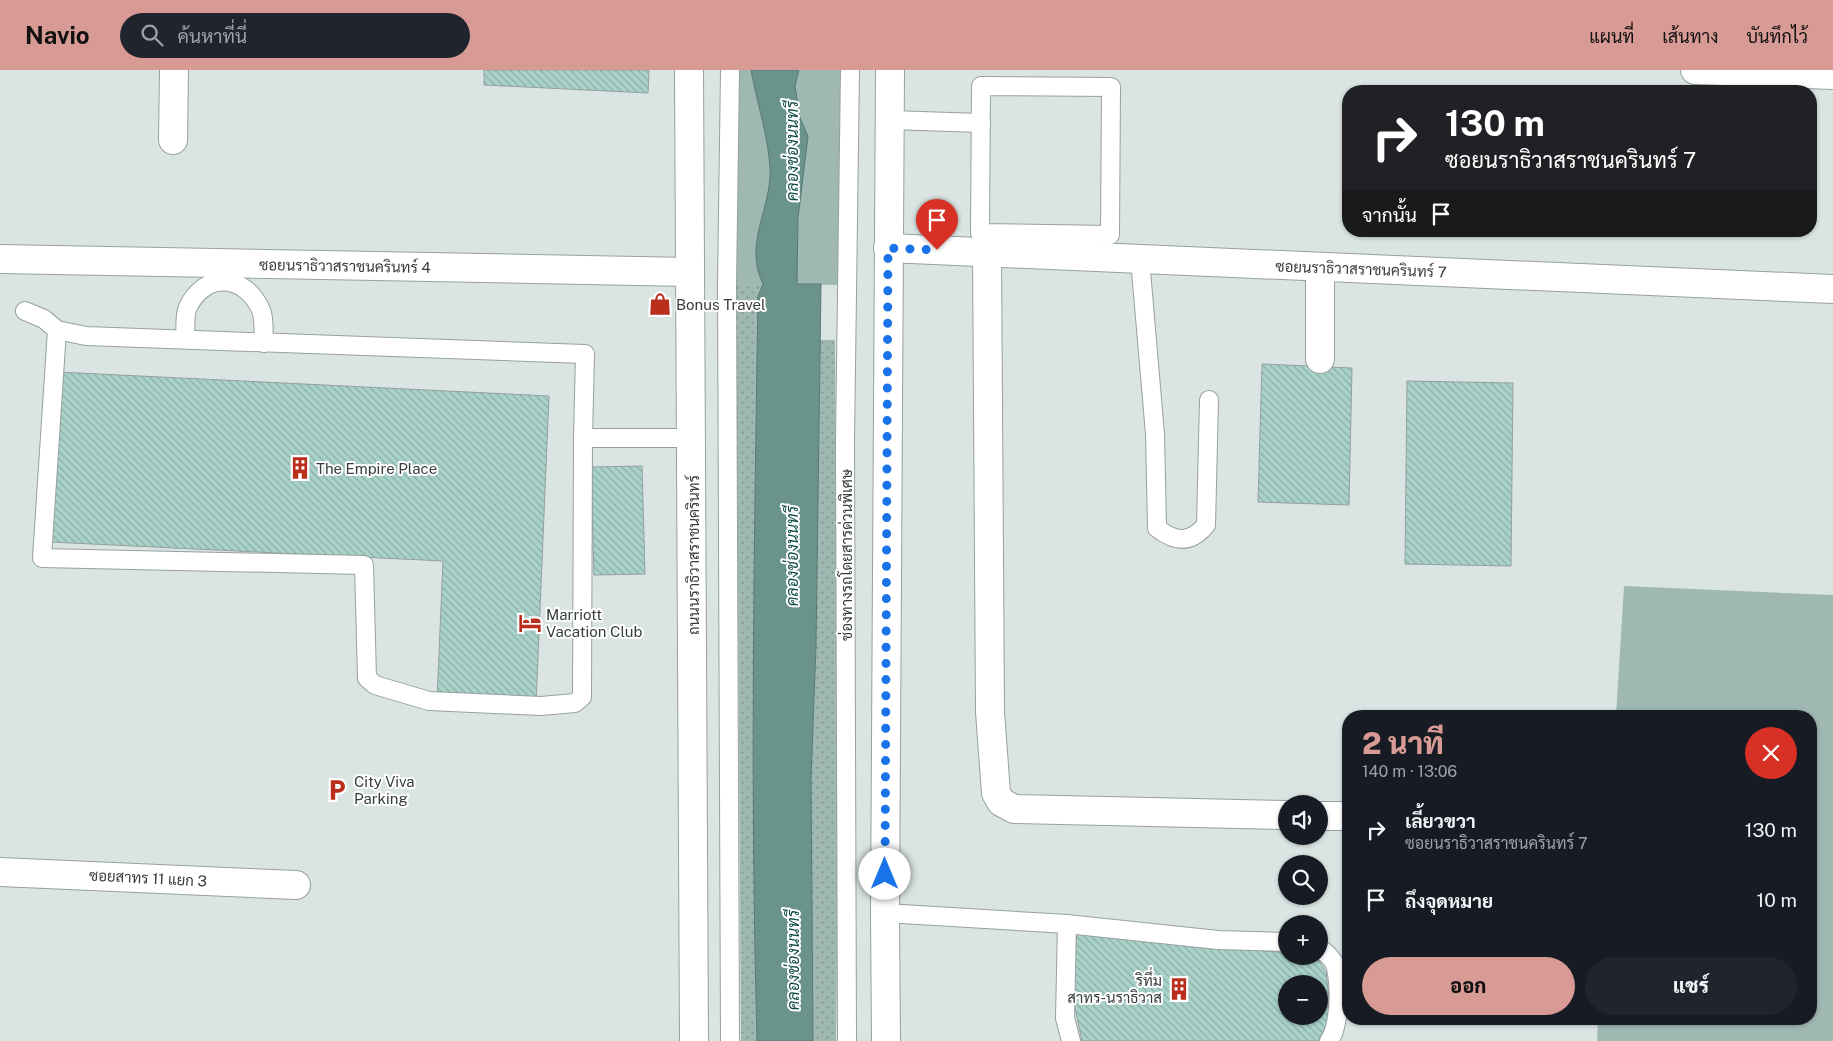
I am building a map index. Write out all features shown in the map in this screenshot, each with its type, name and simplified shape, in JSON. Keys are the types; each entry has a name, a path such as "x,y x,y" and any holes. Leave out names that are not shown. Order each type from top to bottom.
{"street":[{"path":"173,140 174,70"},
{"name":"ถนนนราธิวาสราชนครินทร์","path":"689,70 694,1041"},
{"path":"886,1041 885,913 890,70"},
{"path":"1695,70 1833,76"},
{"name":"ซอยนราธิวาสราชนครินทร์ 7","path":"888,248 1833,289"},
{"path":"987,252 990,712 996,793 1002,802 1014,809 1278,815"},
{"name":"ซอยนราธิวาสราชนครินทร์ 4","path":"0,259 690,272"},
{"path":"1320,267 1320,359"},
{"path":"1328,816 1342,816"},
{"name":"ซอยสาทร 11 แยก 3","path":"0,872 296,885"}],"lane":[{"path":"730,70 727,286 730,1041"},
{"name":"ช่องทางรถโดยสารด่วนพิเศษ","path":"847,1041 845,441 850,70"},
{"path":"981,86 1111,87 1110,235 980,233 981,123 981,86"},
{"path":"890,120 981,123"},
{"path":"1140,259 1154,434 1157,528 1168,536 1184,539 1197,536 1206,524 1209,400"},
{"path":"185,338 188,308 198,294 212,284 228,280 239,284 250,294 261,309 264,343"},
{"path":"25,311 44,319 57,330 86,336 185,338 264,343 585,354 582,696 575,702 541,706 429,701 375,685 367,678 364,565 42,558 57,330"},
{"path":"583,438 692,438"},
{"path":"885,913 1067,924 1218,940 1278,942"},
{"path":"1067,924 1065,1018 1072,1041"},
{"path":"1328,956 1336,966 1338,1016 1329,1041"}],"shaded area":[{"path":"736,70 843,70 842,285 736,284"},
{"path":"736,284 763,284 758,296 754,576 753,762 757,1041 741,1041"},
{"path":"820,340 835,340 838,857 836,1041 813,1041 811,779 816,646"},
{"path":"1624,586 1833,595 1833,1041 1597,1041 1598,1025 1817,1025 1817,710 1616,710"}],"water":[{"name":"คลองช่องนนทรี","path":"751,70 799,70 795,86 800,118 808,136 798,218 797,284 821,284 816,646 811,779 813,1041 757,1041 753,762 754,576 758,296 763,284 756,254 757,240 767,198 770,168 765,131"}],"building":[{"path":"484,70 649,70 648,93 484,85"},
{"path":"1262,364 1352,368 1349,505 1258,502"},
{"name":"The Empire Place","path":"58,372 549,396 536,705 437,700 443,561 50,542"},
{"path":"1407,381 1513,383 1511,566 1405,564"},
{"path":"642,466 645,574 594,575 591,467"},
{"name":"ริทึ่ม สาทร-นราธิวาส","path":"1077,932 1278,952 1278,965 1322,965 1326,972 1326,975 1278,975 1278,1025 1326,1025 1318,1041 1082,1041 1072,994"},
{"name":"ริทึ่ม สาทร-นราธิวาส","path":"1328,990 1331,1016 1328,1022"}],"place":[{"name":"Bonus Travel","path":"660,304"},
{"name":"The Empire Place","path":"300,468"},
{"name":"Marriott Vacation Club","path":"530,623"},
{"name":"City Viva Parking","path":"337,790"},
{"name":"ริทึ่ม สาทร-นราธิวาส","path":"1179,989"}],"route":[{"path":"885,874 888,248 937,250"}]}
